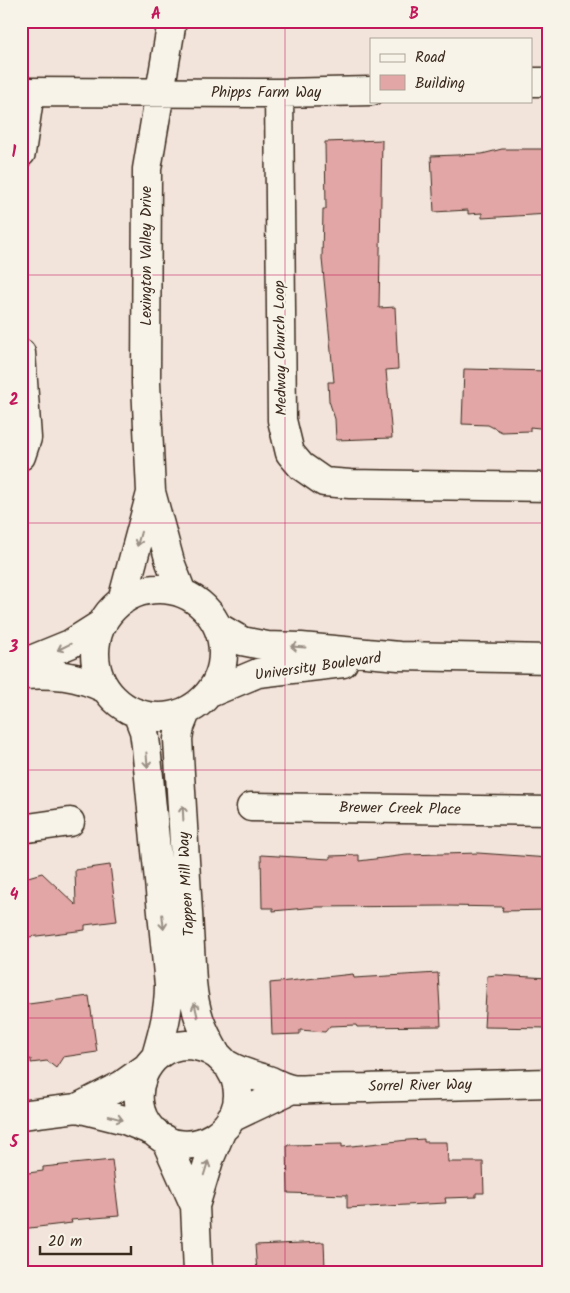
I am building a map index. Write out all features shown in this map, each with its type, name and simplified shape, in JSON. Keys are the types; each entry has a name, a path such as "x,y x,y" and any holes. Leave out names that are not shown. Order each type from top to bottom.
{"street":[{"name":"Lexington Valley Drive","path":"172,21 147,169 146,383 151,492 170,562 182,593"},
{"path":"532,82 549,82"},
{"name":"Phipps Farm Way","path":"25,92 278,93 370,91"},
{"path":"21,152 25,92"},
{"name":"Medway Church Loop","path":"278,93 282,420 290,453 301,466 324,482 549,487"},
{"path":"21,353 27,438 21,456"},
{"name":"Lexington Valley Drive","path":"122,601 151,492"},
{"path":"162,589 182,593 207,610 218,627 223,646 220,676 210,693 186,712 161,717 136,713 119,703 106,689 98,671 95,652 99,632 108,615 131,595 162,589"},
{"path":"21,664 70,644 103,623"},
{"name":"University Boulevard","path":"218,627 242,641 256,645 399,656 549,659"},
{"name":"University Boulevard","path":"210,693 237,680 272,670 399,656"},
{"path":"21,675 70,676 92,682 106,689"},
{"name":"Tappen Mill Way","path":"186,712 180,726 178,739 192,982 199,1020 222,1060"},
{"name":"Tappen Mill Way","path":"136,713 144,731 146,746 170,1001 167,1020 151,1062"},
{"name":"Brewer Creek Place","path":"252,807 549,811"},
{"path":"21,829 70,822"},
{"path":"21,1115 77,1108 122,1085 170,1048 186,1045 202,1047 222,1060 235,1079 238,1095 235,1111 209,1160 194,1206 198,1272"},
{"name":"Sorrel River Way","path":"222,1060 292,1089 549,1084"},
{"path":"151,1062 139,1083 138,1099 142,1115 151,1130 160,1136 194,1206"},
{"name":"Sorrel River Way","path":"226,1125 292,1089"},
{"path":"77,1108 125,1120 181,1144 198,1144 214,1137 226,1125"}],"building":[{"path":"382,140 379,308 395,307 398,369 386,370 392,438 336,440 335,419 329,401 328,382 334,382 322,259 323,209 326,209 325,142"},
{"path":"502,149 549,149 549,214 482,218 482,213 468,214 468,210 434,212 431,156 482,154"},
{"path":"464,369 549,371 549,429 530,427 530,431 502,432 488,425 462,424"},
{"path":"478,853 549,858 549,910 502,911 503,907 447,906 317,907 273,911 273,908 262,908 261,855 330,859 330,856 359,855 359,861 406,855"},
{"path":"110,865 117,921 85,925 85,930 21,938 21,879 42,873 76,905 75,870"},
{"path":"438,973 441,1026 330,1026 325,1032 300,1030 300,1034 272,1035 270,983 353,974 354,978"},
{"path":"487,976 549,978 549,1028 484,1027"},
{"path":"89,996 97,1052 63,1057 56,1068 47,1061 31,1063 31,1059 21,1061 21,1005"},
{"path":"424,1139 424,1142 447,1142 448,1162 483,1162 484,1193 476,1193 476,1197 445,1198 446,1203 347,1208 347,1195 288,1193 287,1145 342,1144 342,1147"},
{"path":"112,1160 119,1216 71,1220 72,1223 21,1229 21,1174 43,1171 43,1167"},
{"path":"324,1242 325,1268 314,1269 314,1272 257,1272 255,1245"}]}
